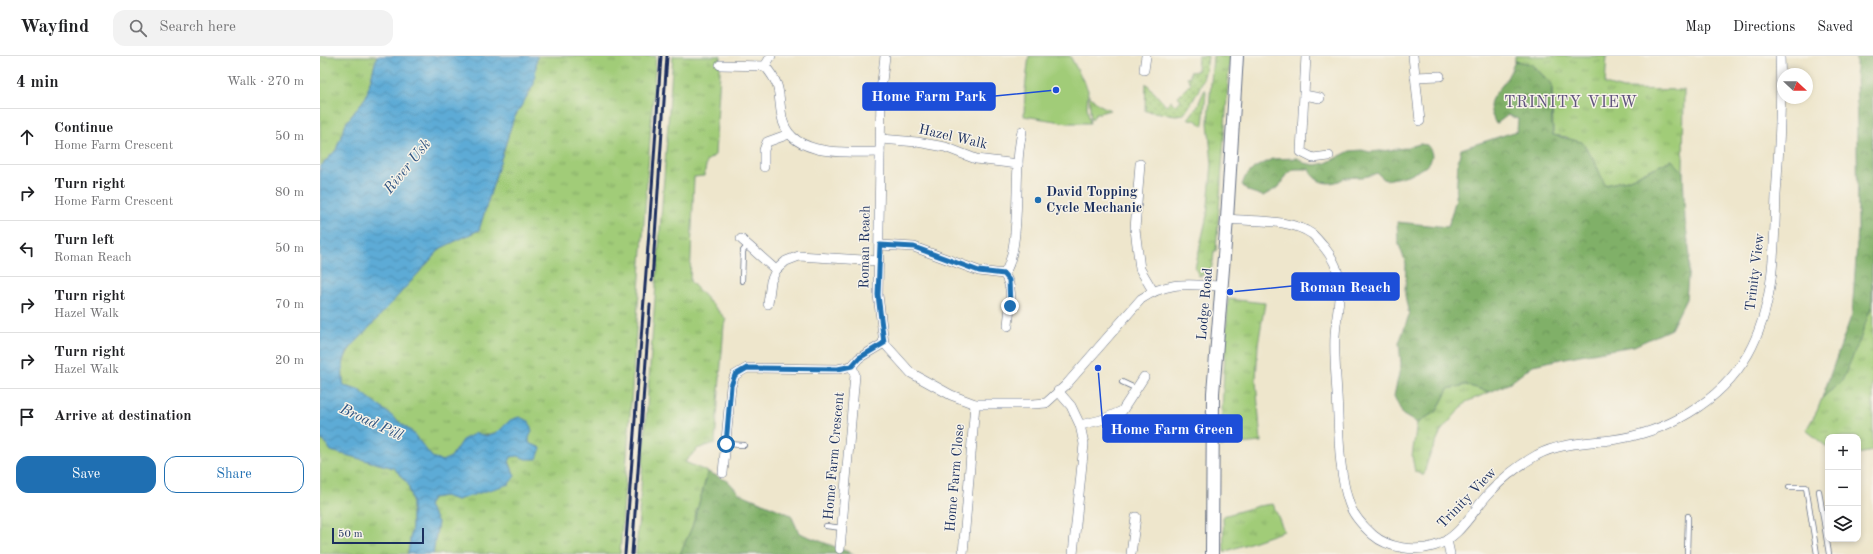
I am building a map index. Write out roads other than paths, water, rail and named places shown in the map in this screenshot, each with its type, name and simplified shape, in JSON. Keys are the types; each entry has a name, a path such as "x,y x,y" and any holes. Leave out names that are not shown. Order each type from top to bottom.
{"street":[{"path":"764,66 771,56"},
{"name":"Roman Reach","path":"884,343 878,295 880,245 880,152 882,90 885,56"},
{"path":"1144,70 1146,56"},
{"name":"Lodge Road","path":"1212,554 1213,393 1227,219 1237,56"},
{"path":"1306,56 1301,152 1313,158 1329,156"},
{"path":"1413,56 1420,121"},
{"name":"Trinity View","path":"1227,219 1292,224 1314,235 1327,251 1337,268 1340,290 1335,337 1343,474 1349,504 1358,521 1375,537 1390,545 1414,548 1432,547 1447,540 1465,524 1490,491 1511,472 1537,455 1559,446 1632,437 1655,430 1691,413 1728,382 1748,354 1763,320 1773,264 1779,156 1780,56"},
{"path":"720,65 764,66"},
{"path":"764,66 777,83 784,123 789,134 809,147 824,151 880,152"},
{"path":"1416,77 1440,76"},
{"path":"1304,94 1320,98"},
{"path":"1004,274 1009,268 1013,242 1018,164 1022,131"},
{"path":"764,167 764,150 767,142 789,134"},
{"name":"Hazel Walk","path":"881,139 918,142 945,147 976,159 1018,164"},
{"path":"1140,164 1135,229 1140,269 1153,290"},
{"path":"745,242 776,270"},
{"path":"880,245 914,247 979,271 1004,274 1009,280 1010,289 1008,326"},
{"path":"768,304 771,281 776,270 786,261 799,256 879,261"},
{"path":"723,473 731,386 735,375 747,368 838,369 852,366 859,358 884,343 911,373 951,395 975,404 1046,403 1066,385 1141,299 1153,290 1167,286 1221,286"},
{"name":"Home Farm Crescent","path":"840,548 855,376 852,366"},
{"path":"1080,425 1101,420 1122,411 1144,378"},
{"path":"1058,391 1071,406 1080,425 1084,444 1073,554"},
{"name":"Home Farm Close","path":"963,554 975,404"},
{"path":"1131,554 1136,517"},
{"path":"1447,540 1450,554"}],"lane":[{"path":"742,281 743,251 745,242"},
{"path":"1122,382 1137,389"},
{"path":"726,444 744,445"},
{"path":"1789,486 1806,487 1817,554"},
{"path":"1819,490 1829,554"},
{"path":"1687,554 1688,516"},
{"path":"826,526 842,528"}],"water":[{"path":"377,56 537,56 534,84 513,120 479,230 441,248 353,345 344,360 342,372 344,386 359,390 412,432 432,457 442,461 451,457 462,440 476,433 486,436 498,432 510,420 519,417 529,421 532,431 529,438 529,443 541,448 537,459 526,459 518,456 511,457 509,462 515,476 509,484 457,500 444,496 432,498 428,506 438,522 433,554 408,554 412,527 412,501 408,484 394,468 331,451 325,442 320,439 320,167 336,150 346,123 366,97"}],"railway":[{"path":"625,554 661,56"},
{"path":"652,281 667,56"},
{"path":"632,554 650,305"}],"place":[{"name":"Home Farm Park","path":"1056,90"},
{"name":"David Topping Cycle Mechanic","path":"1038,200"},
{"name":"Roman Reach","path":"1230,292"},
{"name":"Home Farm Green","path":"1098,368"}],"district":[{"name":"TRINITY VIEW","path":"1571,103"}],"water label":[{"name":"River Usk","path":"408,167"},
{"name":"Broad Pill","path":"371,423"}]}
